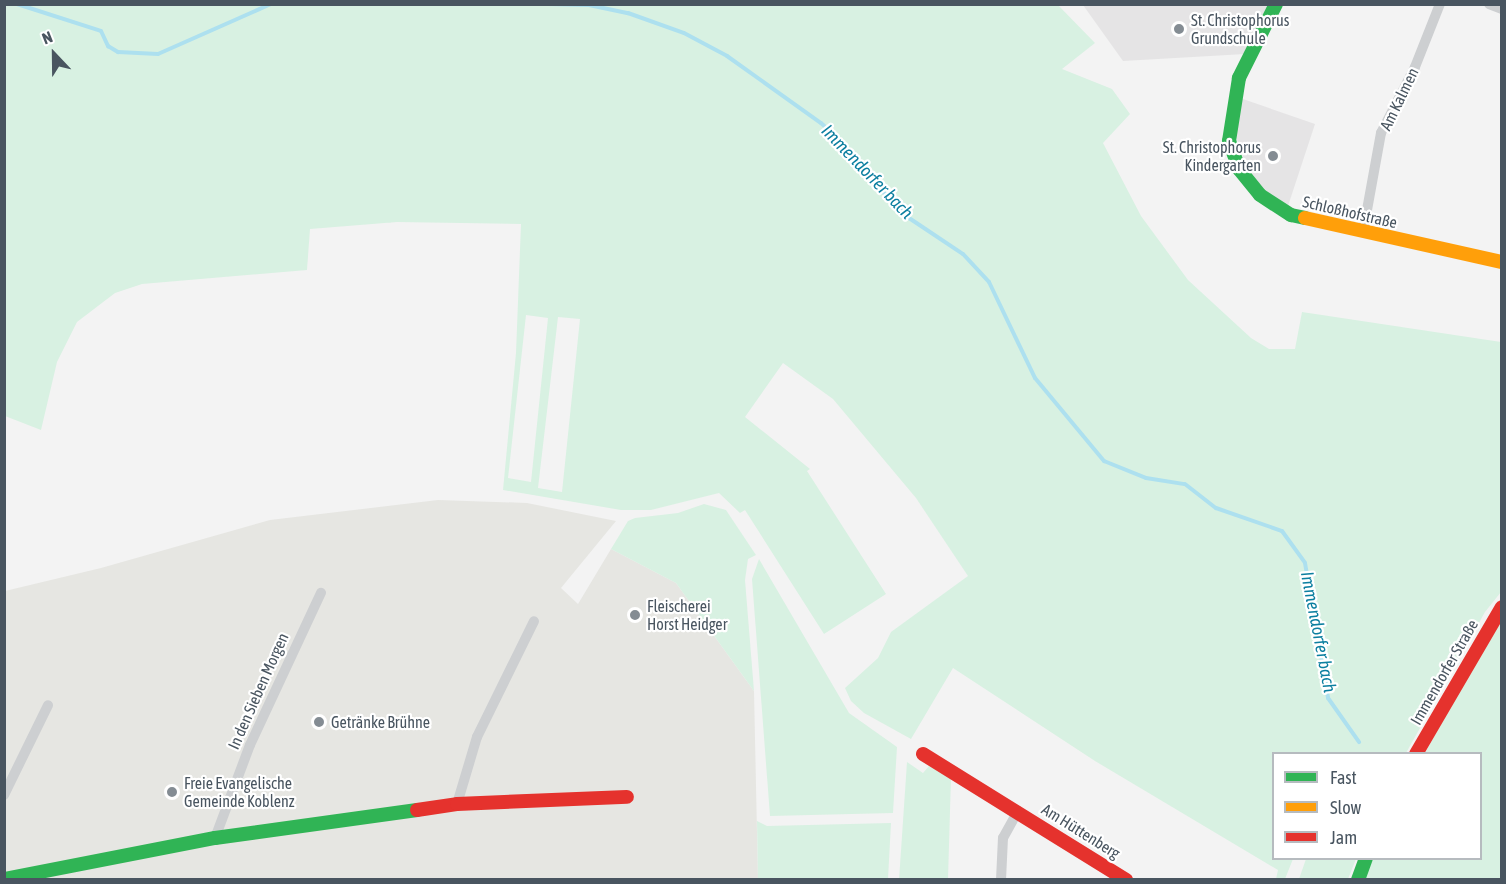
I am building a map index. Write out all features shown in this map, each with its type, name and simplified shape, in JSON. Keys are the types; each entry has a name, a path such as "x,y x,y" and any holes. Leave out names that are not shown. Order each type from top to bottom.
{"street":[{"name":"Schloßhofstraße","path":"1276,4 1239,78 1231,110 1229,141 1239,169 1260,195 1291,215 1502,262"},
{"name":"Am Kalmen","path":"1363,232 1381,133 1415,67 1440,4"},
{"path":"1489,4 1502,9"},
{"name":"In den Sieben Morgen","path":"215,838 250,745 321,593"},
{"name":"Immendorfer Straße","path":"1417,752 1502,607"},
{"path":"457,804 477,737 534,621"},
{"path":"4,795 48,705"},
{"name":"Am Hüttenberg","path":"923,754 1126,879"},
{"path":"4,879 215,838 457,804 627,797"},
{"name":"Am Hüttenberg","path":"1001,879 1003,838 1018,811"},
{"path":"1358,879 1365,860"}],"shaded area":[{"name":"St. Christophorus Grundschule","path":"1083,5 1269,5 1245,54 1123,61"},
{"name":"St. Christophorus Kindergarten","path":"1240,98 1315,124 1288,206 1263,189 1245,163 1236,136"},
{"path":"438,500 527,503 616,521 561,588 578,604 611,549 676,583 754,691 758,879 5,880 5,591 101,568 270,520"}],"green space":[{"path":"4,5 1058,5 1095,43 1062,69 1112,89 1130,114 1103,143 1141,216 1188,280 1251,338 1269,349 1295,349 1302,312 1501,342 1501,592 1485,612 1407,752 1272,752 1272,860 1293,860 1285,879 1276,879 1278,870 1095,761 953,668 911,739 864,713 851,701 845,688 878,658 891,632 968,576 916,498 833,399 783,363 745,417 810,469 807,471 886,594 824,634 745,510 740,513 719,493 651,510 621,510 503,490 516,353 521,224 397,222 310,229 307,270 142,284 115,293 77,322 57,362 41,430 5,416","holes":["526,315 548,318 531,482 508,478","558,317 580,319 562,492 538,488"]},
{"path":"704,504 726,510 756,555 748,559 745,580 754,691 676,583 611,549 628,521 635,518 678,513"},
{"path":"759,559 849,713 897,747 893,813 770,816 752,579"},
{"path":"1501,617 1501,879 1364,880 1373,860 1482,860 1482,752 1426,752"},
{"path":"907,762 923,773 929,766 951,777 948,879 899,880"},
{"path":"757,821 767,826 891,823 888,879 758,879"},
{"path":"1305,860 1356,860 1348,879 1299,879"}],"waterway":[{"name":"Immendorfer bach","path":"17,4 101,31 108,46 118,52 158,54 271,4"},
{"name":"Immendorfer bach","path":"548,4 589,5 628,13 684,33 727,56 821,123 840,140 849,158 909,218 963,254 989,282 1035,378 1104,461 1146,478 1185,484 1216,508 1282,531 1305,563 1328,698 1359,742"}],"traffic: fast":[{"path":"1276,4 1239,78 1229,141 1239,169 1260,195 1291,215 1305,218"},
{"path":"4,879 215,838 417,810"},
{"path":"1358,880 1365,860"}],"traffic: slow":[{"path":"1305,218 1502,262"}],"traffic: jam":[{"path":"1417,752 1502,607"},
{"path":"923,754 1126,880"},
{"path":"417,810 457,804 627,797"}],"place":[{"name":"St. Christophorus Grundschule","path":"1179,29"},
{"name":"St. Christophorus Kindergarten","path":"1273,156"},
{"name":"Fleischerei Horst Heidger","path":"635,615"},
{"name":"Getränke Brühne","path":"319,722"},
{"name":"Freie Evangelische Gemeinde Koblenz","path":"172,792"}]}
